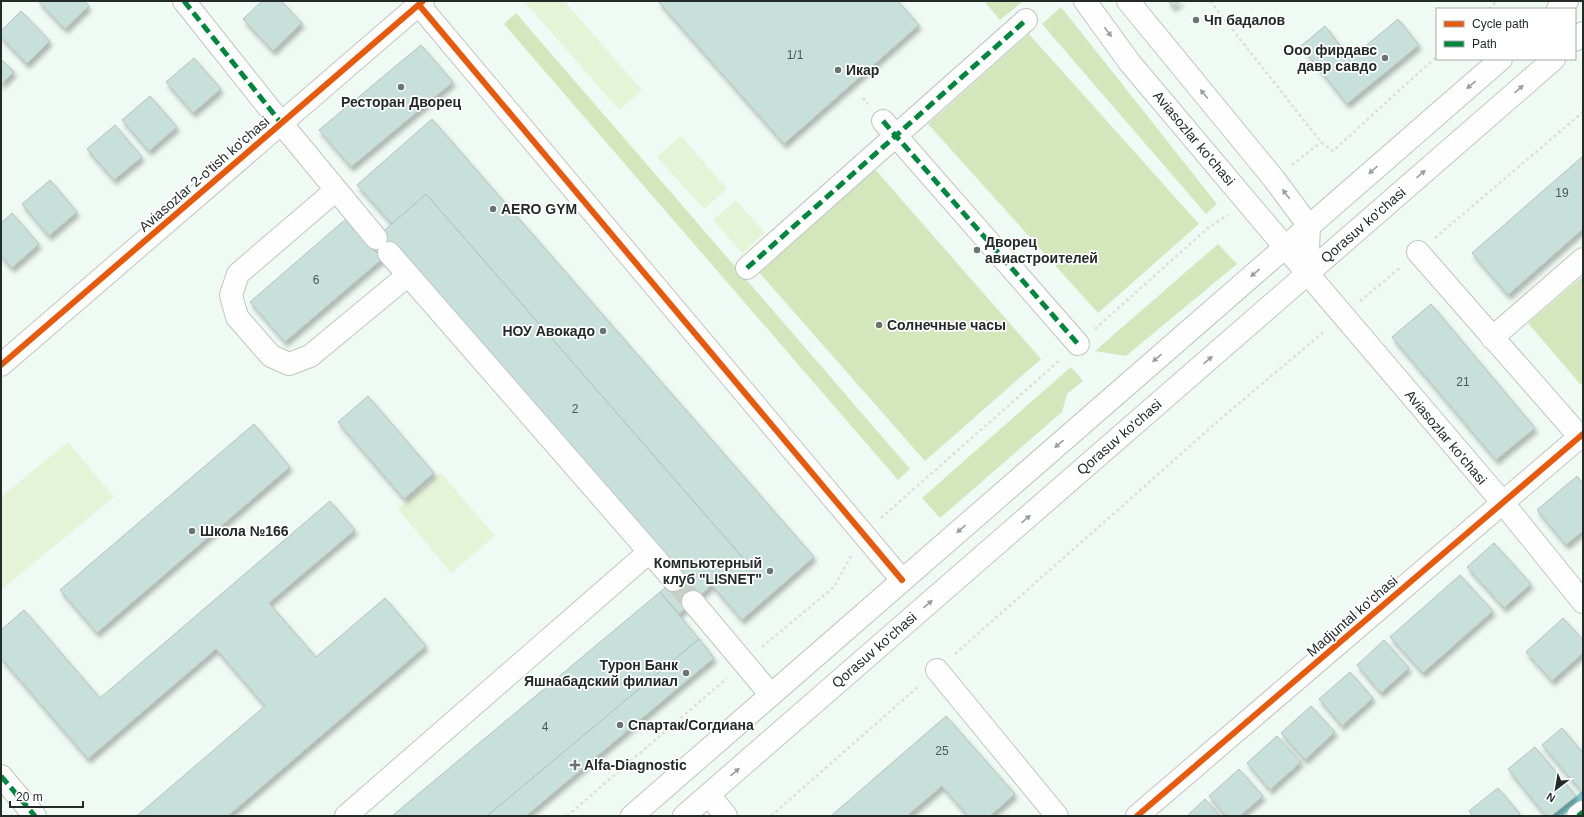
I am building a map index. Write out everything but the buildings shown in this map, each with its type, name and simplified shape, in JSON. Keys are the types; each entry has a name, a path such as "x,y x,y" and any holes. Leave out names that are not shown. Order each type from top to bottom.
{"main road":[{"path":"184,1 281,124 382,245 674,580"},
{"name":"Aviasozlar ko'chasi","path":"1084,1 1130,63 1307,274 1503,503 1583,602"},
{"path":"1128,1 1274,179 1309,226 1307,274"},
{"path":"1559,8 1567,1"},
{"path":"421,3 902,580"},
{"name":"Aviasozlar 2-o'tish ko'chasi","path":"1,365 421,3"},
{"path":"747,268 890,128 1026,20"},
{"path":"632,816 1500,60"},
{"name":"Qorasuv ko'chasi","path":"684,816 1553,60"},
{"path":"890,128 1078,344"},
{"path":"336,190 238,274 231,295 237,317 271,356 289,364 310,356 408,275"},
{"path":"1418,252 1492,338 1581,436"},
{"path":"1492,338 1583,259"},
{"name":"Madjuntal ko'chasi","path":"1138,816 1581,436"},
{"path":"346,816 649,552"},
{"path":"693,602 745,662 771,695"},
{"path":"937,670 1057,816"},
{"path":"1,776 35,816"},
{"path":"709,794 726,816"},
{"path":"1578,816 1583,812"}],"path":[{"path":"1210,1 1321,142 1333,151 1436,57"},
{"path":"1489,8 1497,1"},
{"path":"771,816 1225,415 1583,112"},
{"path":"1274,179 1321,142"},
{"path":"567,816 834,587 863,534 1209,227 1247,201"}],"green space":[{"path":"524,1 564,1 642,90 619,110"},
{"path":"984,1 1023,1 1000,20"},
{"path":"1061,7 1217,204 1206,214 1042,24"},
{"path":"516,13 910,469 898,480 504,24"},
{"path":"1029,34 1199,224 1098,313 928,124"},
{"path":"681,136 727,189 704,209 657,157"},
{"path":"873,167 1041,359 925,461 756,269"},
{"path":"736,200 765,233 742,253 713,220"},
{"path":"1218,244 1237,264 1126,356 1095,351"},
{"path":"1583,276 1583,383 1581,385 1528,323"},
{"path":"1071,367 1083,381 1067,394 1062,412 940,518 922,498"},
{"path":"68,442 114,497 1,590 1,497"},
{"path":"441,473 495,536 451,573 398,509"}],"waterway":[{"path":"1557,816 1583,795"}],"tunnel":[{"path":"674,580 693,602"}],"marked path":[{"path":"184,1 281,123"},
{"path":"747,268 1026,20"},
{"path":"883,121 1078,344"},
{"path":"1,776 35,816"},
{"path":"1578,816 1583,812"}],"cycle path":[{"path":"1,365 423,1"},
{"path":"419,5 902,580"},
{"path":"1137,816 1583,434"}],"place":[{"name":"Чп бадалов","path":"1196,20"},
{"name":"Ооо фирдавс давр савдо","path":"1385,58"},
{"name":"Икар","path":"838,70"},
{"name":"Ресторан Дворец","path":"401,87"},
{"name":"AERO GYM","path":"493,209"},
{"name":"Дворец авиастроителей","path":"977,250"},
{"name":"Солнечные часы","path":"879,325"},
{"name":"НОУ Авокадо","path":"603,331"},
{"name":"Школа №166","path":"192,531"},
{"name":"Компьютерный клуб \"LISNET\"","path":"770,571"},
{"name":"Турон Банк Яшнабадский филиал","path":"686,673"},
{"name":"Спартак/Согдиана","path":"620,725"},
{"name":"Alfa-Diagnostic","path":"575,765"}]}
